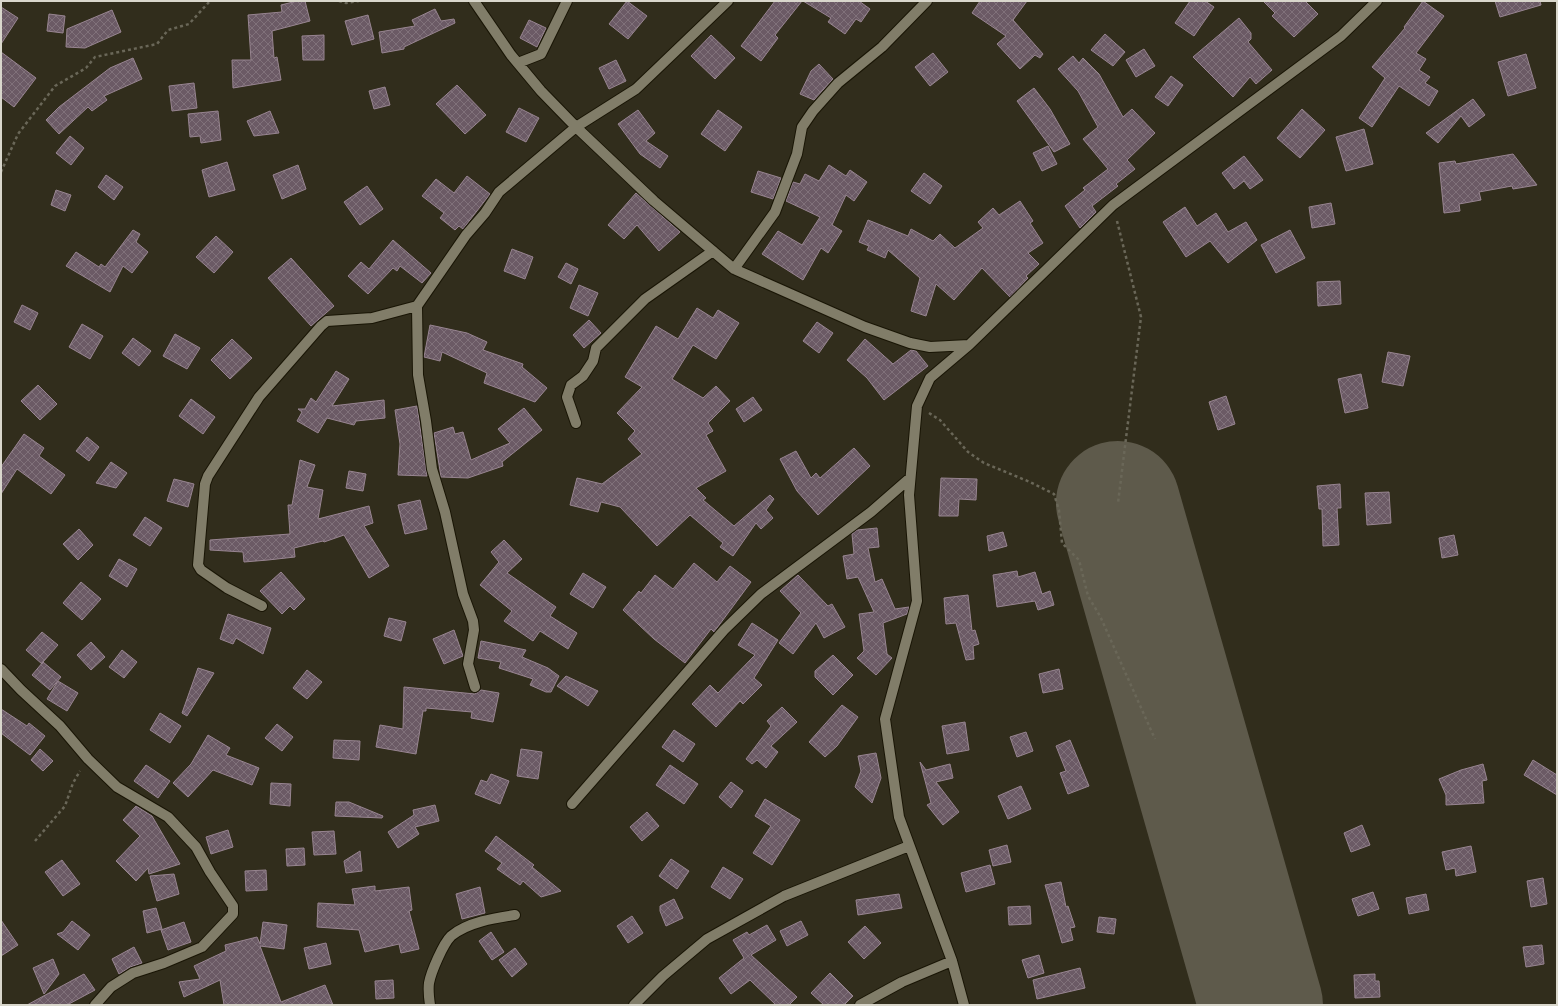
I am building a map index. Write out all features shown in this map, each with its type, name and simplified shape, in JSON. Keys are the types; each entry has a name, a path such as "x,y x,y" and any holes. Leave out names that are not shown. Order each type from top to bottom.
{"street":[{"path":"474,1 518,63 541,91 576,127 654,201 734,269 865,327 910,343 930,347 969,345"},
{"path":"518,63 541,54 567,1"},
{"path":"475,687 468,664 474,630 473,621 463,594 445,512 432,469 418,375 417,306 466,235 485,213 499,192 576,127 636,89 728,1"},
{"path":"734,269 775,212 797,154 802,127 813,111 838,83 882,47 927,1"},
{"path":"964,1005 952,962 899,817 885,719 917,601 909,495 917,406 930,378 969,345 1112,205 1341,36 1377,1"},
{"path":"576,423 567,397 571,385 582,376 593,361 596,348 645,299 713,251"},
{"path":"262,606 227,588 201,570 198,565 204,484 208,476 259,397 327,321 372,318 417,306"},
{"path":"572,804 724,630 761,594 871,512 910,478"},
{"path":"1,669 21,690 60,726 88,759 117,787 168,817 196,847 210,872 233,906 233,914 202,946 164,963 133,973 111,987 95,1005"},
{"path":"634,1005 663,976 706,939 784,896 909,846"},
{"path":"430,1005 428,984 436,961 451,936 470,926 492,918 516,915"},
{"path":"860,1005 902,982 952,962"}],"path":[{"path":"1,172 18,134 55,86 86,68 95,57 157,44 168,30 189,24 210,1"},
{"path":"339,1 346,3 359,1"},
{"path":"1112,205 1141,317 1121,491 1118,503"},
{"path":"917,406 940,420 968,452 984,463 1030,482 1054,494 1059,510 1062,543 1079,560 1088,596 1100,616 1155,739"},
{"path":"36,841 65,806 73,783 88,759"}],"building":[{"path":"297,1 305,1 310,21 272,31 274,58 277,57 281,80 233,88 232,60 251,60 248,15 282,12 281,5"},
{"path":"627,1 647,16 628,39 609,24"},
{"path":"775,1 802,1 775,35 778,38 761,61 741,46"},
{"path":"803,1 859,1 870,9 861,22 856,19 845,34 828,22 831,18"},
{"path":"980,1 1027,1 1013,20 1043,54 1040,58 1035,55 1020,69 997,44 1006,36 972,13"},
{"path":"1190,1 1205,1 1214,7 1194,36 1175,23"},
{"path":"1263,1 1305,1 1318,14 1294,37 1272,16 1275,13"},
{"path":"1423,1 1444,16 1416,53 1426,59 1419,70 1430,77 1425,83 1438,91 1429,106 1399,86 1372,127 1359,118 1385,78 1372,67 1405,28 1404,27"},
{"path":"1495,1 1540,1 1541,5 1500,17"},
{"path":"1,7 18,18 1,44"},
{"path":"435,9 441,21 454,19 455,23 404,47 404,49 382,53 379,32 415,26 412,20"},
{"path":"112,10 121,32 85,48 66,47 67,29"},
{"path":"49,14 65,16 63,33 47,31"},
{"path":"368,15 374,39 352,45 345,21"},
{"path":"1239,18 1251,33 1251,39 1248,42 1272,70 1256,84 1250,77 1233,97 1193,57"},
{"path":"529,20 546,28 537,47 520,38"},
{"path":"1105,34 1125,52 1113,66 1091,50"},
{"path":"324,35 324,60 303,60 302,36"},
{"path":"711,35 735,58 715,79 691,56"},
{"path":"1144,49 1155,66 1136,77 1126,60"},
{"path":"1,52 36,78 14,107 1,97"},
{"path":"933,53 948,72 930,86 915,67"},
{"path":"1526,54 1536,88 1508,96 1498,62"},
{"path":"1073,56 1079,63 1083,58 1099,74 1123,117 1132,109 1155,133 1127,160 1135,169 1116,184 1118,186 1092,206 1096,212 1080,228 1065,206 1085,190 1083,188 1108,169 1083,139 1098,127 1078,91 1058,69"},
{"path":"133,58 142,79 104,96 107,100 92,111 88,107 59,134 46,120 59,107 110,68"},
{"path":"616,60 626,81 609,89 599,68"},
{"path":"819,64 833,79 814,100 800,94 811,71"},
{"path":"1171,76 1183,85 1168,106 1155,97"},
{"path":"194,83 197,108 172,111 169,86"},
{"path":"457,85 486,115 465,134 436,104"},
{"path":"385,87 390,105 374,109 369,91"},
{"path":"1034,88 1050,109 1070,144 1054,152 1017,101"},
{"path":"1473,99 1485,115 1469,127 1461,116 1438,143 1426,133"},
{"path":"519,108 539,118 526,142 506,132"},
{"path":"1302,109 1325,130 1300,158 1277,138"},
{"path":"638,110 655,133 646,141 668,156 660,168 640,154 618,124"},
{"path":"718,110 742,127 725,151 701,134"},
{"path":"218,111 221,140 201,143 200,136 190,137 188,114"},
{"path":"270,111 279,133 254,136 247,121"},
{"path":"1364,129 1373,164 1346,171 1336,137"},
{"path":"70,136 84,148 71,165 56,153"},
{"path":"1048,146 1057,164 1042,171 1033,153"},
{"path":"1513,154 1537,185 1513,189 1512,186 1479,192 1481,200 1459,204 1460,211 1444,213 1439,163 1455,161 1456,164"},
{"path":"1244,156 1263,180 1250,189 1244,181 1234,189 1222,173"},
{"path":"227,162 235,190 209,197 202,170"},
{"path":"298,165 306,189 282,199 273,175"},
{"path":"829,165 846,176 850,170 867,182 854,201 846,195 832,225 842,231 828,253 821,248 803,280 762,254 778,231 802,245 820,217 786,201 793,182 800,184 805,174 819,181"},
{"path":"758,171 781,178 773,199 751,192"},
{"path":"924,173 942,186 930,204 911,191"},
{"path":"106,175 123,187 114,200 98,187"},
{"path":"467,176 490,194 463,229 459,226 455,230 440,218 444,213 422,196 436,179 454,193"},
{"path":"367,186 383,209 360,225 344,202"},
{"path":"56,190 71,195 65,211 51,205"},
{"path":"636,193 680,232 659,251 637,225 624,239 608,225"},
{"path":"1020,201 1033,221 1030,223 1043,243 1028,253 1039,264 1026,276 1028,278 1010,297 982,268 954,300 936,284 926,316 911,311 920,278 888,250 885,258 867,250 869,246 859,242 868,220 908,236 911,229 933,241 940,234 955,248 983,228 978,222 993,208 999,215"},
{"path":"1331,203 1335,224 1312,228 1309,207"},
{"path":"1185,207 1197,226 1216,213 1228,232 1246,222 1257,240 1228,263 1210,241 1186,257 1163,222"},
{"path":"133,230 140,234 136,242 148,252 132,273 123,266 110,292 66,266 76,252 99,267 101,264 105,267"},
{"path":"1290,230 1305,258 1276,273 1261,245"},
{"path":"216,236 233,252 214,273 196,257"},
{"path":"393,240 431,273 422,283 400,266 397,271 393,268 368,294 348,276 361,262 369,269"},
{"path":"512,249 533,257 525,279 504,271"},
{"path":"291,258 334,306 311,326 268,278"},
{"path":"566,263 578,269 571,284 558,277"},
{"path":"1340,281 1341,304 1318,306 1317,282"},
{"path":"579,285 598,293 588,316 570,308"},
{"path":"22,305 38,313 30,330 14,322"},
{"path":"697,308 713,318 718,310 739,323 716,359 693,345 672,379 703,398 716,386 730,401 708,423 713,431 706,435 726,471 696,488 706,498 703,500 734,526 770,495 774,499 766,510 773,518 761,529 756,523 733,556 720,547 723,543 690,515 657,546 620,507 601,502 598,512 570,505 577,478 602,484 642,454 628,439 635,431 617,413 642,387 625,377 656,326 678,339"},
{"path":"589,320 601,333 584,348 573,335"},
{"path":"817,322 833,333 819,353 803,341"},
{"path":"82,324 103,336 90,359 69,347"},
{"path":"430,325 467,333 487,342 483,350 523,364 522,367 547,388 535,402 484,383 487,373 442,352 440,361 424,357"},
{"path":"175,334 200,348 187,369 163,356"},
{"path":"133,338 151,351 139,366 122,353"},
{"path":"232,339 252,358 230,379 211,360"},
{"path":"865,339 893,364 911,350 916,351 928,366 884,400 867,378 847,360"},
{"path":"1388,352 1410,356 1403,386 1382,382"},
{"path":"336,371 349,379 332,406 384,400 385,418 356,421 354,425 327,418 318,433 297,421 302,412 298,409 305,409 311,398 316,402"},
{"path":"1361,374 1368,408 1345,413 1338,379"},
{"path":"38,385 57,404 40,420 21,401"},
{"path":"1226,396 1235,424 1218,430 1209,402"},
{"path":"753,397 762,410 744,422 736,409"},
{"path":"191,399 215,417 203,434 179,416"},
{"path":"417,406 427,476 398,475 400,444 395,410"},
{"path":"524,408 542,430 502,462 503,466 468,478 441,477 434,433 453,427 455,434 463,432 471,460 510,443 498,429"},
{"path":"24,434 44,448 39,456 65,475 51,494 17,469 1,494 1,467"},
{"path":"87,437 99,447 89,461 76,451"},
{"path":"854,448 870,466 818,515 797,491 780,459 796,451 811,478 816,473 820,478"},
{"path":"300,460 315,465 307,487 323,490 318,519 369,506 373,523 364,526 389,566 369,578 344,535 324,542 294,548 295,557 244,562 243,552 210,550 210,540 290,534 288,505 292,505"},
{"path":"111,462 127,473 116,488 96,483"},
{"path":"349,471 366,474 363,491 346,488"},
{"path":"941,478 977,479 976,500 959,499 958,516 939,516"},
{"path":"174,479 194,484 188,507 167,501"},
{"path":"1340,484 1341,508 1337,508 1339,545 1323,546 1322,509 1319,509 1317,486"},
{"path":"1389,492 1391,523 1367,525 1365,493"},
{"path":"420,500 427,529 405,534 398,505"},
{"path":"145,517 162,528 150,546 133,535"},
{"path":"877,528 879,547 868,548 875,582 882,579 895,609 909,607 907,614 883,623 887,654 892,658 876,675 857,658 864,651 859,614 874,612 858,577 847,579 843,556 854,554 852,534 857,530"},
{"path":"79,529 93,545 78,560 63,544"},
{"path":"1003,532 1007,546 989,551 987,536"},
{"path":"1454,535 1458,555 1442,558 1439,538"},
{"path":"504,540 522,559 507,573 556,607 550,616 577,633 568,649 540,631 533,641 504,621 512,611 480,585 499,562 491,552"},
{"path":"119,559 137,569 127,587 109,576"},
{"path":"694,563 717,582 730,566 751,582 714,632 711,629 685,663 654,639 623,610 639,591 641,593 655,575 673,589"},
{"path":"1017,571 1018,577 1035,572 1042,594 1050,591 1054,605 1038,610 1035,601 997,607 993,575"},
{"path":"281,572 305,599 294,610 290,606 282,614 260,591"},
{"path":"583,573 606,587 593,608 570,594"},
{"path":"798,575 828,606 832,604 845,627 824,638 816,623 793,654 779,643 801,613 780,591"},
{"path":"81,582 101,599 82,620 63,603"},
{"path":"968,595 972,631 975,630 979,644 973,646 974,659 966,660 956,623 946,624 944,598"},
{"path":"228,614 271,628 263,654 236,638 233,644 220,639"},
{"path":"389,618 406,622 401,641 384,636"},
{"path":"752,623 778,640 754,678 762,685 743,704 740,701 716,727 692,704 710,685 718,693 755,655 738,645"},
{"path":"454,630 463,656 444,664 433,639"},
{"path":"42,632 58,645 43,662 61,677 50,690 32,675 42,664 26,650"},
{"path":"481,641 526,650 522,657 548,668 559,676 551,692 546,692 530,685 533,679 499,668 501,662 478,658"},
{"path":"91,642 105,657 91,670 77,655"},
{"path":"122,650 137,662 124,678 109,667"},
{"path":"833,655 853,675 833,695 815,677 815,671"},
{"path":"198,668 214,673 187,716 182,713"},
{"path":"1059,669 1063,689 1043,693 1039,674"},
{"path":"307,670 322,682 307,699 293,688"},
{"path":"566,676 598,691 588,706 557,686"},
{"path":"58,681 78,693 67,711 47,699"},
{"path":"404,687 475,694 481,690 499,693 493,722 471,718 472,712 426,708 426,711 423,711 416,754 376,747 380,725 403,729"},
{"path":"842,705 858,717 837,746 825,757 809,742"},
{"path":"782,707 797,722 771,746 778,752 766,768 757,760 752,764 746,759 771,726 767,721"},
{"path":"1,709 27,726 29,723 45,736 30,755 1,733"},
{"path":"160,713 181,726 170,743 150,730"},
{"path":"965,722 969,750 947,754 942,726"},
{"path":"277,724 293,737 282,751 265,738"},
{"path":"674,730 695,744 683,762 662,747"},
{"path":"1026,732 1033,751 1017,757 1010,737"},
{"path":"208,735 230,748 226,755 259,768 252,785 213,770 188,797 173,783 191,764"},
{"path":"334,740 360,741 359,760 333,758"},
{"path":"1070,740 1089,786 1068,794 1060,773 1066,771 1056,746"},
{"path":"40,749 53,761 43,771 31,760"},
{"path":"521,749 542,752 538,779 517,776"},
{"path":"876,753 881,778 872,803 855,787 861,771 858,756"},
{"path":"1533,760 1557,775 1557,795 1524,775"},
{"path":"920,762 926,770 950,764 953,778 936,782 959,812 943,825 927,805 931,803"},
{"path":"1483,764 1487,780 1482,781 1484,803 1446,805 1446,795 1439,779 1461,770"},
{"path":"146,765 170,781 158,798 134,781"},
{"path":"670,765 698,784 684,804 656,785"},
{"path":"491,774 509,781 500,804 475,794 481,780 487,782"},
{"path":"731,782 743,791 731,808 719,797"},
{"path":"271,783 291,784 290,806 270,804"},
{"path":"1021,786 1031,809 1008,819 998,796"},
{"path":"765,799 800,820 772,865 753,853 771,826 755,816"},
{"path":"336,802 349,802 383,816 382,818 335,816"},
{"path":"435,805 439,821 415,827 419,834 398,848 388,832 414,815 413,810"},
{"path":"136,806 152,816 180,864 149,874 148,868 136,881 116,861 140,836 123,820"},
{"path":"647,812 659,826 642,841 630,827"},
{"path":"1362,825 1370,845 1351,852 1344,833"},
{"path":"228,830 233,847 211,854 206,837"},
{"path":"334,831 336,854 314,855 312,832"},
{"path":"496,836 534,865 532,867 561,891 541,897 523,881 520,885 497,869 502,863 485,851"},
{"path":"1007,845 1011,862 993,866 989,850"},
{"path":"1471,846 1476,872 1456,876 1455,868 1446,870 1442,852"},
{"path":"304,848 305,865 287,866 286,849"},
{"path":"360,851 362,871 346,873 344,861"},
{"path":"671,859 689,871 677,889 659,876"},
{"path":"62,860 80,884 63,896 45,872"},
{"path":"990,865 995,884 966,892 961,873"},
{"path":"723,867 743,879 730,899 711,887"},
{"path":"266,870 267,890 246,891 245,871"},
{"path":"174,874 179,894 157,901 150,876"},
{"path":"1543,878 1547,904 1531,907 1527,881"},
{"path":"1061,882 1066,907 1068,906 1075,927 1070,928 1073,940 1062,943 1045,885"},
{"path":"375,886 375,891 409,887 412,910 409,911 419,949 401,953 399,944 365,952 359,930 317,927 318,903 355,905 352,889"},
{"path":"480,887 485,913 462,919 456,894"},
{"path":"1373,892 1379,909 1358,916 1352,899"},
{"path":"899,894 902,908 858,915 856,900"},
{"path":"1426,894 1429,910 1409,914 1406,898"},
{"path":"674,899 683,918 666,926 660,911 660,906"},
{"path":"1030,906 1031,924 1009,925 1008,907"},
{"path":"156,908 162,929 147,933 143,911"},
{"path":"632,916 643,933 628,943 617,926"},
{"path":"1099,917 1116,919 1114,934 1097,932"},
{"path":"1,920 18,945 1,956"},
{"path":"72,921 90,935 78,950 57,934 63,932"},
{"path":"801,921 808,935 787,946 780,931"},
{"path":"184,922 191,942 168,950 161,930"},
{"path":"263,922 287,925 284,949 260,946 281,1002 325,985 333,1005 224,1005 220,980 184,997 179,982 200,979 194,966 226,951 225,945 257,937 260,944"},
{"path":"767,925 776,940 751,955 797,997 789,1005 776,1005 750,980 731,994 719,978 744,958 733,940 747,932 749,935"},
{"path":"865,926 881,943 864,959 848,942"},
{"path":"491,932 504,952 492,960 479,941"},
{"path":"326,943 331,964 309,969 304,948"},
{"path":"1542,945 1544,964 1526,967 1523,947"},
{"path":"134,947 142,963 130,967 119,974 112,959"},
{"path":"515,948 527,964 512,977 499,960"},
{"path":"1039,955 1044,973 1028,978 1022,960"},
{"path":"53,959 59,974 44,994 33,968"},
{"path":"1080,968 1085,988 1037,999 1033,980"},
{"path":"830,973 853,996 844,1005 824,1005 811,993"},
{"path":"84,974 95,990 67,1005 27,1005"},
{"path":"1375,974 1375,981 1379,981 1380,997 1355,998 1354,975"},
{"path":"393,980 394,998 376,999 375,981"}],"runway":[{"path":"1118,503 1261,1005"}]}
